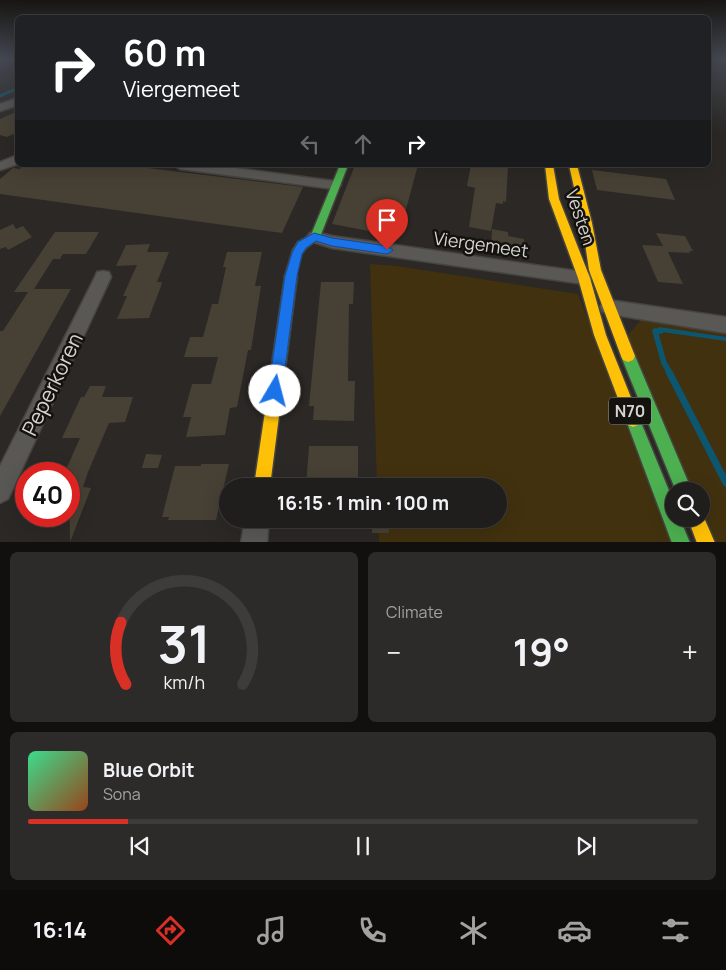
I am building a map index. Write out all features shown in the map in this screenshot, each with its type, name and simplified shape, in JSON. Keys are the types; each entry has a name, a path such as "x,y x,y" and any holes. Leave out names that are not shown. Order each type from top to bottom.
{"main road":[{"path":"263,478 291,276 297,253 302,245 314,237 343,167"},
{"name":"Vesten","path":"549,167 554,199 584,278"},
{"name":"Vesten","path":"573,167 592,246 595,270 609,307"},
{"name":"N70","path":"584,278 600,334 681,542"},
{"name":"N70","path":"609,307 680,482"},
{"path":"699,527 706,542"}],"street":[{"path":"0,108 15,102"},
{"path":"0,166 15,160"},
{"path":"195,167 334,185"},
{"name":"Viergemeet","path":"314,237 332,242 584,278"},
{"name":"Peperkoren","path":"0,491 104,277"},
{"path":"609,307 726,325"},
{"path":"254,542 256,528"}],"shaded area":[{"path":"370,264 397,266 578,294 665,516 665,527 669,527 675,542 379,542 378,528 507,528 507,478 377,478"},
{"path":"644,317 726,329 726,542 713,542 706,527 710,527 710,482 686,482 651,403 626,337"}],"water":[{"path":"659,327 726,337 726,341 655,331"}],"building":[{"path":"15,112 15,133 7,137 0,135 0,119"},
{"path":"22,167 139,167 303,187 282,233 0,194 0,179 13,168 20,169"},
{"path":"354,167 417,167 402,224 373,219 369,231 332,224"},
{"path":"471,167 508,167 506,202 503,201 503,204 496,203 491,231 469,227 475,188 467,186"},
{"path":"592,170 666,179 675,200 597,190"},
{"path":"13,224 16,229 23,226 32,237 8,250 6,247 0,249 0,230"},
{"path":"492,229 508,232 508,236 524,239 524,254 491,248"},
{"path":"55,232 99,232 86,254 63,254 60,259 53,259 34,289 71,289 0,416 0,331 3,331 28,292 14,292"},
{"path":"656,233 685,236 693,251 689,251 690,253 668,252 683,284 658,282 642,245 663,246"},
{"path":"150,244 147,252 169,252 157,282 162,282 149,318 117,319 127,296 123,296 137,265 116,266 126,245"},
{"path":"227,252 262,252 255,286 261,286 251,350 248,350 237,407 230,408 225,435 186,437 191,417 183,417 192,384 211,384 218,357 184,357 190,337 203,337 212,304 218,304 226,267 223,267"},
{"path":"321,282 354,282 353,304 349,304 348,381 355,381 354,421 313,420 314,406 309,406"},
{"path":"90,386 106,386 102,397 133,397 125,422 109,423 83,487 91,488 80,516 80,462 69,462 80,438 62,438 81,397 84,397"},
{"path":"309,446 358,446 358,478 307,478"},
{"path":"146,454 162,455 158,468 142,468"},
{"path":"201,464 229,464 226,478 219,478 219,507 216,520 168,520 169,517 162,517 175,466 201,466"},
{"path":"70,527 76,527 70,542"},
{"path":"372,528 389,528 389,533 372,533"}],"waterway":[{"path":"0,96 15,89"},
{"path":"661,331 655,331 664,363 670,373"},
{"path":"669,372 726,483"}],"traffic: fast":[{"path":"291,276 297,253 302,245 315,237 343,167"},
{"path":"628,356 680,482"},
{"path":"633,420 681,542"}],"traffic: slow":[{"path":"549,167 554,199 584,278 600,335 633,420"},
{"path":"573,167 587,223 595,270 628,356"},
{"path":"263,478 291,276"},
{"path":"699,527 706,542"}],"route":[{"path":"275,391 291,276 297,253 302,245 314,237 332,242 387,250"}]}
